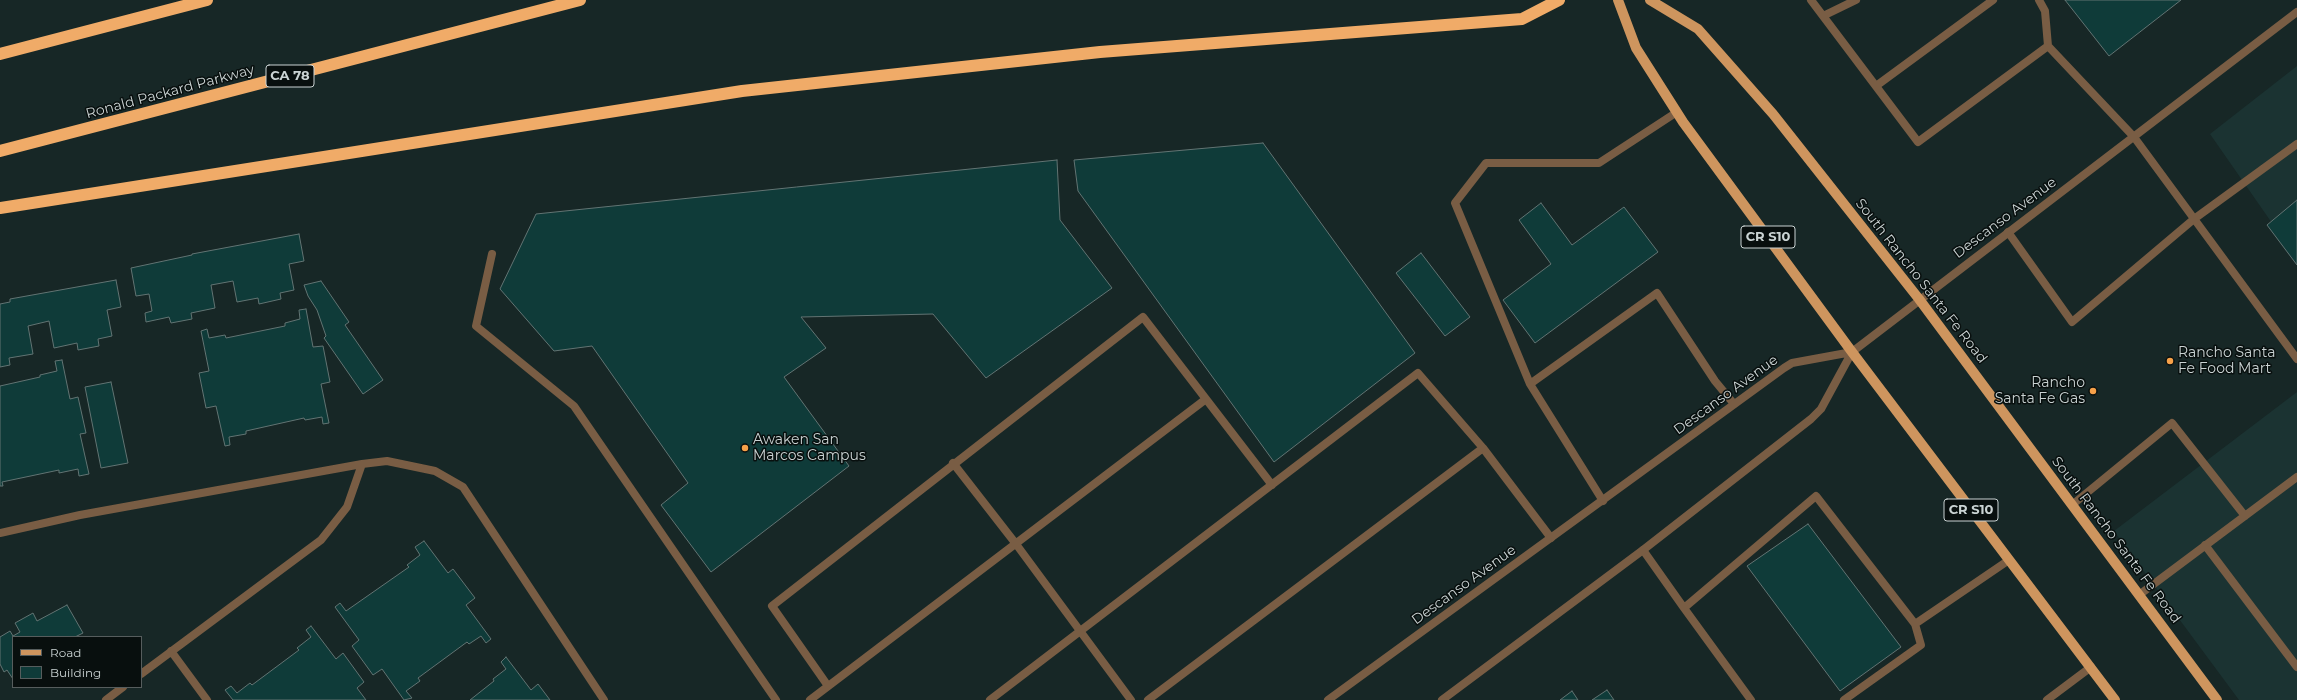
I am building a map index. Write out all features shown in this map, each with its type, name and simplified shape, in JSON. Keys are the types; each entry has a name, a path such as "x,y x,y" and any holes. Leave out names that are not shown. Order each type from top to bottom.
{"highway":[{"path":"0,54 207,0"},
{"name":"Ronald Packard Parkway","path":"0,152 580,0"},
{"path":"0,208 742,91 1100,52 1522,19 1560,0"}],"main road":[{"name":"CR S10","path":"1618,0 1636,48 1677,112 1852,352 2116,700"},
{"name":"South Rancho Santa Fe Road","path":"1650,0 1698,29 1774,114 1920,299 2217,700"}],"street":[{"path":"1811,0 1918,142 2048,46"},
{"path":"1823,16 1856,0"},
{"path":"1876,86 1993,0"},
{"path":"2039,0 2045,11 2048,46 2134,136 2297,359"},
{"name":"Descanso Avenue","path":"1328,700 1792,363 1852,352 2297,12"},
{"path":"1603,501 1530,384 1454,203 1486,163 1600,163 1677,112"},
{"path":"2008,232 2072,322 2194,219 2297,144"},
{"path":"492,254 476,326 574,406 776,700"},
{"path":"1530,384 1657,293 1714,381 1734,404"},
{"path":"828,686 772,606 953,463 1143,318 1272,485"},
{"path":"1442,700 1643,550 1810,419 1821,409 1852,352"},
{"path":"990,700 1418,373 1483,448 1550,538"},
{"path":"810,700 1206,400"},
{"path":"2072,506 2172,423 2245,516"},
{"path":"1148,700 1483,448"},
{"path":"0,533 88,514 362,464 387,461 435,471 463,487 604,700"},
{"path":"953,463 1016,544 1131,700"},
{"path":"142,673 320,540 347,507 362,464"},
{"path":"2139,595 2297,477"},
{"path":"1684,608 1816,496 1915,624 1921,645 1844,700"},
{"path":"2205,546 2297,667"},
{"path":"1643,550 1751,700"},
{"path":"1915,624 2009,560"},
{"path":"171,651 207,700"},
{"path":"2046,700 2091,667"},
{"path":"106,700 123,688"}],"shaded area":[{"path":"2297,66 2297,259 2210,134"},
{"path":"2297,392 2297,700 2239,700 2114,531"}],"building":[{"path":"2065,0 2181,0 2109,56"},
{"path":"1263,143 1415,353 1274,462 1078,191 1074,160"},
{"path":"1057,160 1060,220 1112,288 986,378 933,314 801,317 826,348 784,377 849,466 711,572 661,505 688,483 592,346 554,351 500,289 536,214"},
{"path":"2297,200 2297,265 2267,225"},
{"path":"1541,203 1572,245 1624,207 1658,252 1535,343 1503,300 1551,264 1519,220"},
{"path":"299,234 304,261 289,264 294,290 280,293 281,299 259,304 258,298 237,302 233,281 211,285 215,308 191,313 192,319 171,323 169,317 146,322 145,313 152,311 149,294 136,296 131,268 192,254"},
{"path":"1421,253 1470,317 1445,336 1396,273"},
{"path":"116,280 121,307 107,310 112,336 98,339 99,346 78,350 77,343 54,348 49,321 28,326 33,354 9,358 10,365 0,367 0,304 10,302 10,299"},
{"path":"321,281 349,322 345,325 383,380 363,394 324,338 326,336 317,310 308,296 304,285"},
{"path":"306,309 313,347 323,346 330,382 321,384 329,423 323,424 322,417 305,420 304,418 246,431 246,434 229,437 230,445 225,446 216,406 206,408 199,373 209,371 201,331 207,329 209,338 225,335 226,338 285,326 285,323 300,319 299,310"},
{"path":"62,360 70,399 78,397 86,433 80,434 89,474 79,476 78,469 59,473 59,470 2,482 3,486 0,486 0,386 40,377 40,375 57,371 55,361"},
{"path":"111,382 128,463 101,468 85,387"},
{"path":"1808,524 1901,647 1840,691 1747,566"},
{"path":"424,541 448,573 453,569 475,598 466,605 491,639 486,643 481,636 469,644 467,642 418,678 420,681 406,691 412,698 404,700 382,669 373,675 352,646 359,640 335,607 340,603 346,611 409,567 407,565 420,555 415,547"},
{"path":"67,605 83,633 77,636 13,636 20,632 15,623 33,613 37,621"},
{"path":"311,626 336,659 343,653 364,682 357,688 366,700 233,700 225,690 231,686 237,693 250,683 252,685 299,650 297,648 311,637 306,630"},
{"path":"10,631 13,636 12,678 7,670 4,672 0,664 0,637"},
{"path":"506,657 531,690 538,684 550,700 470,700 494,681 493,679 506,669 501,662"},
{"path":"1607,690 1614,700 1592,700"},
{"path":"1572,691 1578,700 1560,700"}],"place":[{"name":"Rancho Santa Fe Food Mart","path":"2170,361"},
{"name":"Rancho Santa Fe Gas","path":"2093,391"},
{"name":"Awaken San Marcos Campus","path":"745,448"}]}
